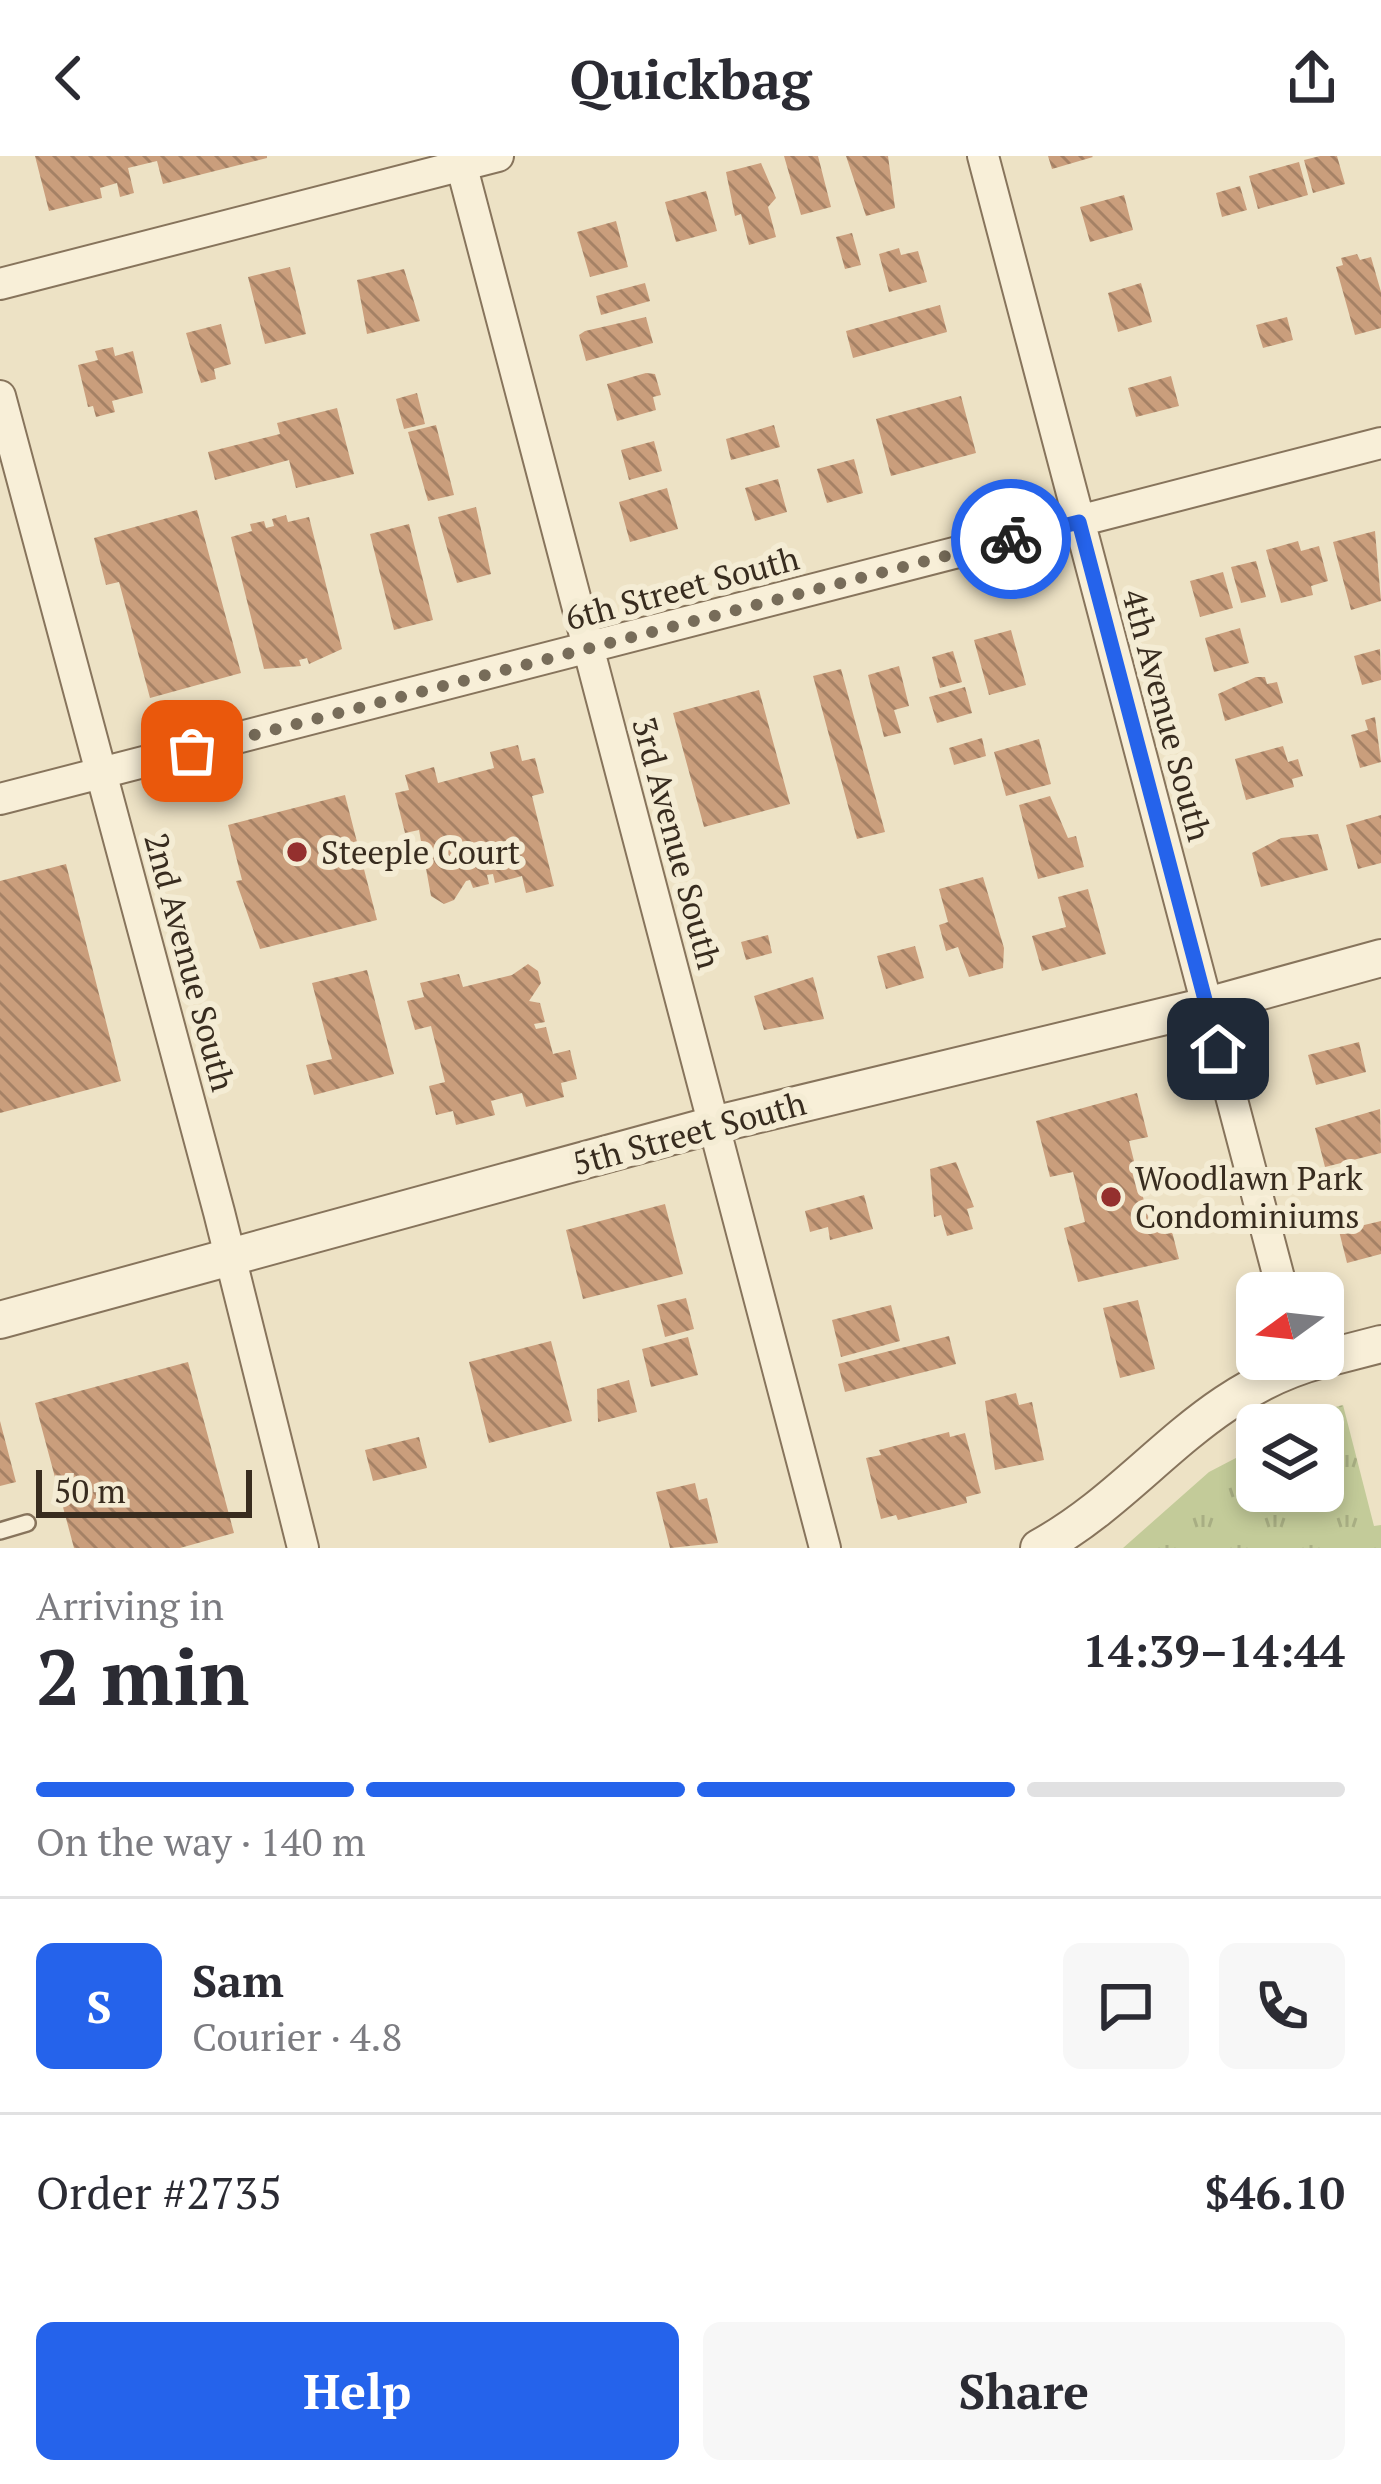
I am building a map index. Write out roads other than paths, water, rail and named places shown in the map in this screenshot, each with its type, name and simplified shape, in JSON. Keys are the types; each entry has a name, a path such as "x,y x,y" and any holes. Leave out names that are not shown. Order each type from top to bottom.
{"street":[{"path":"0,284 460,161 498,156"},
{"name":"4th Avenue South","path":"982,156 1277,1272"},
{"name":"3rd Avenue South","path":"460,161 825,1548"},
{"name":"2nd Avenue South","path":"0,396 303,1548"},
{"name":"6th Street South","path":"0,799 1381,443"},
{"name":"5th Street South","path":"0,1320 713,1124 1207,1006 1381,958"},
{"path":"1344,1353 1381,1344"},
{"path":"1039,1548 1062,1539 1184,1430 1275,1380"}],"lane":[{"path":"0,1531 27,1523"}],"place":[{"name":"Steeple Court","path":"297,852"},
{"name":"Woodlawn Park Condominiums","path":"1111,1197"}]}
